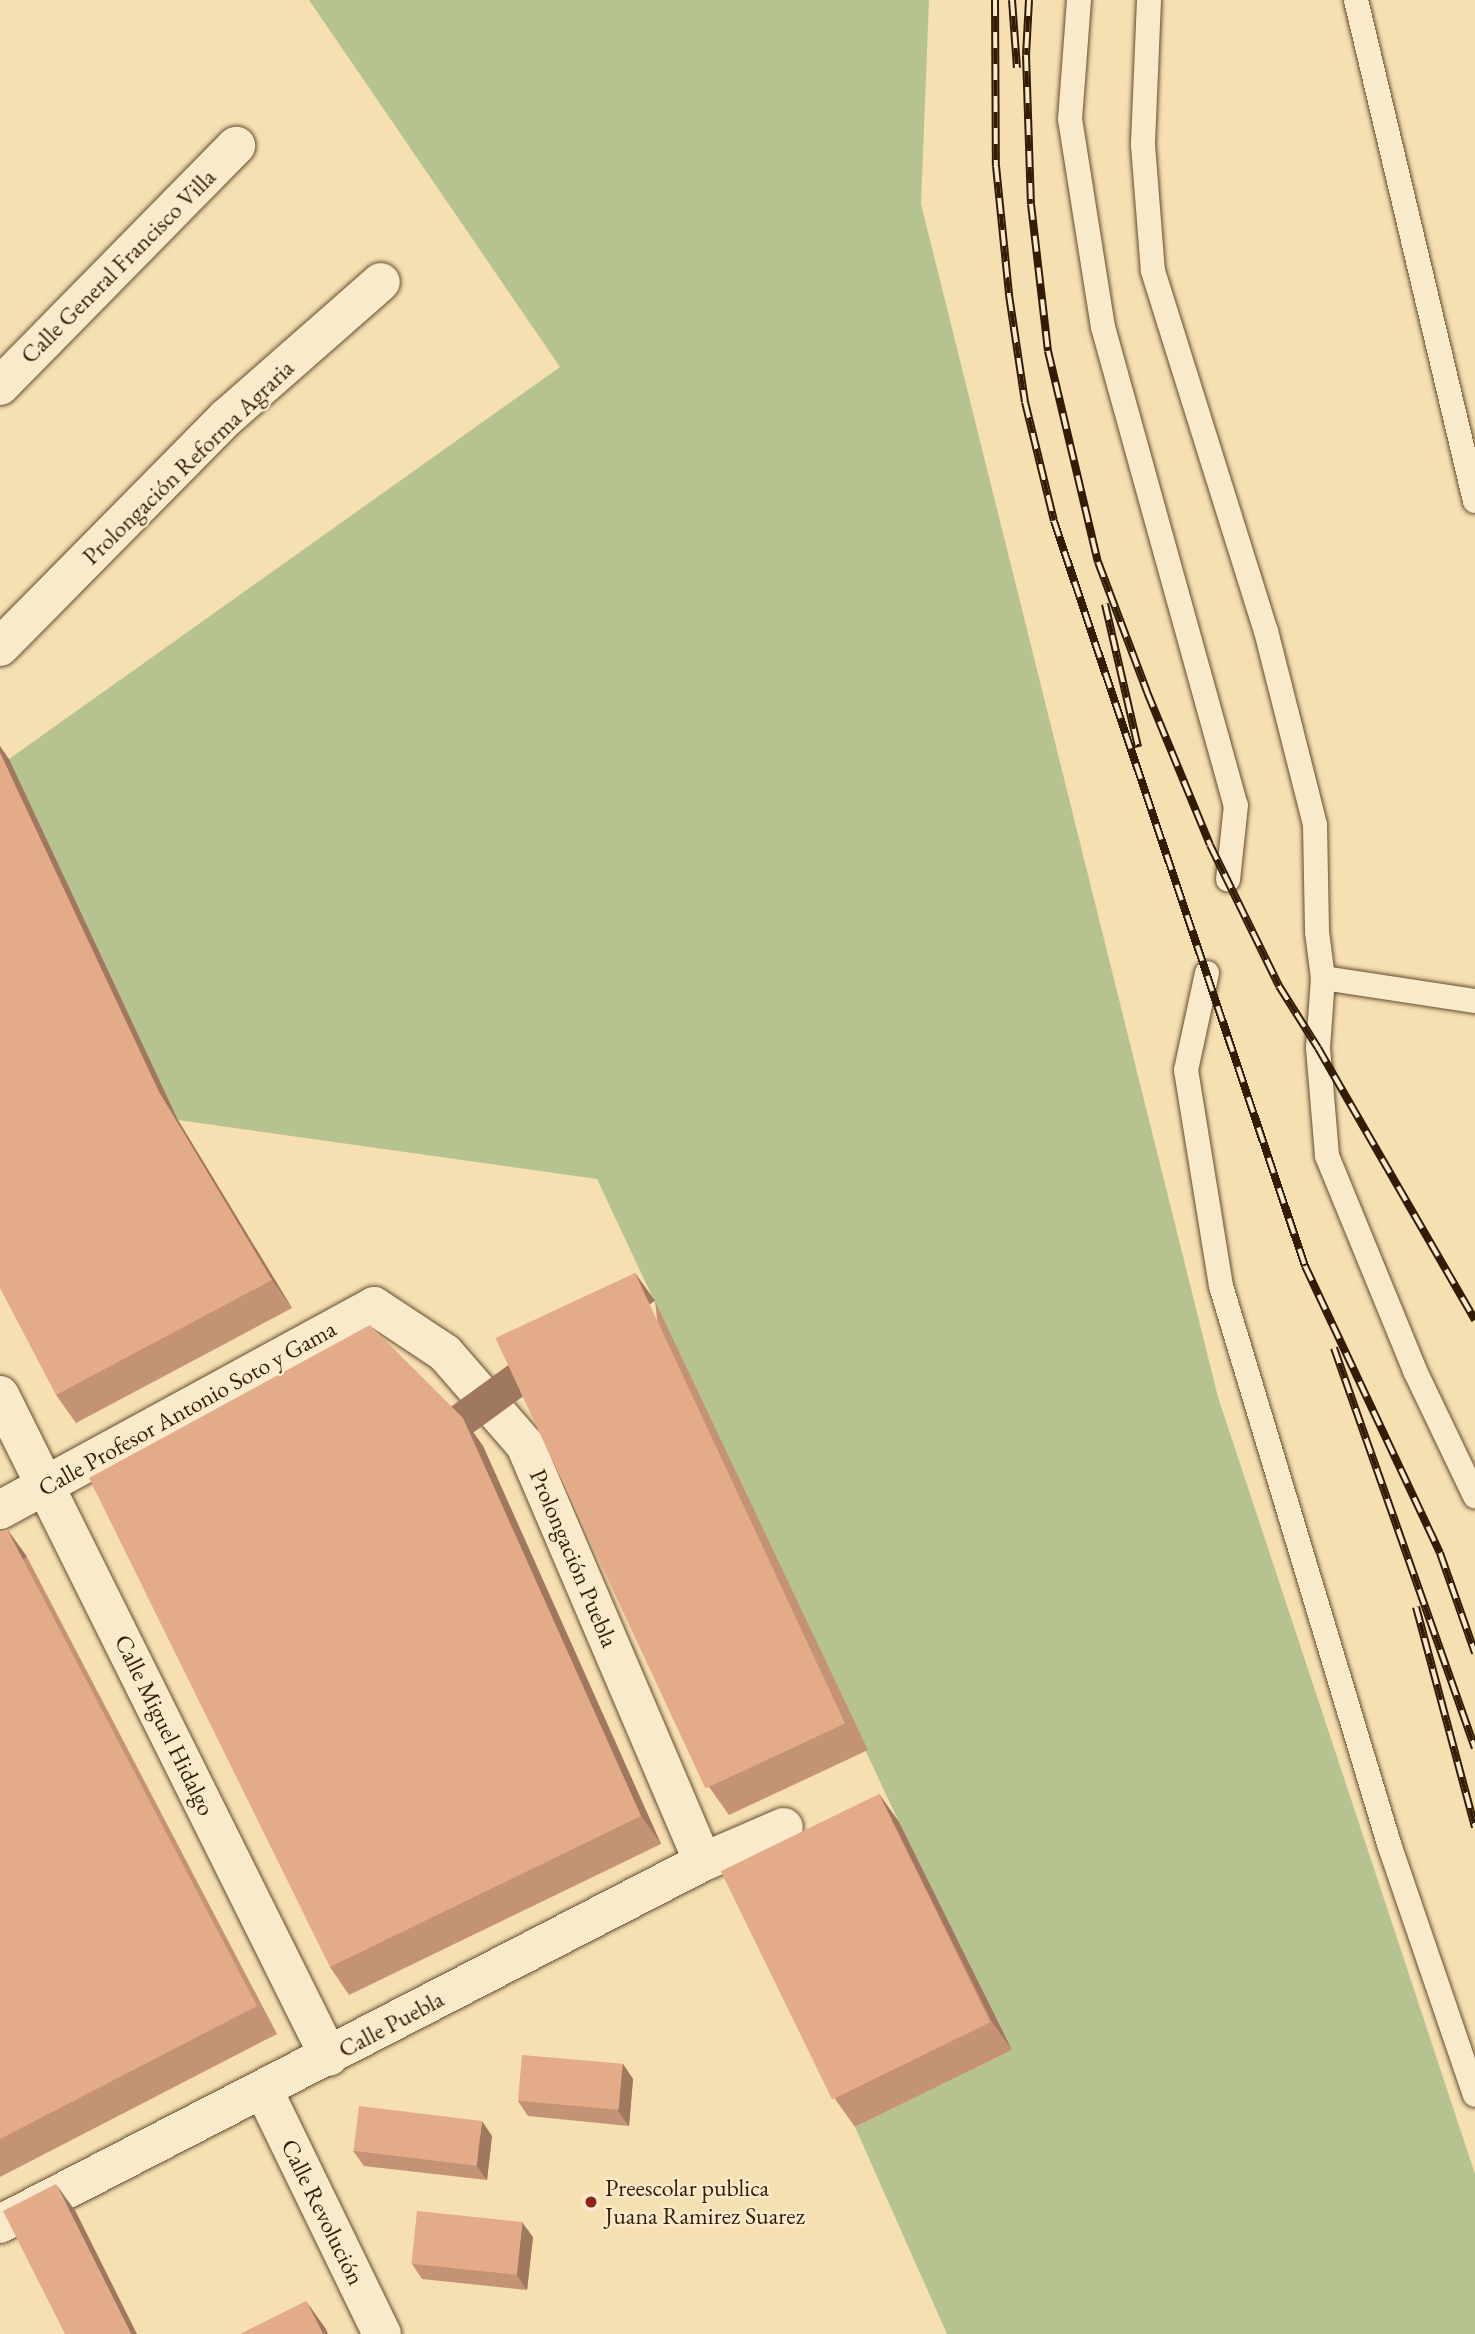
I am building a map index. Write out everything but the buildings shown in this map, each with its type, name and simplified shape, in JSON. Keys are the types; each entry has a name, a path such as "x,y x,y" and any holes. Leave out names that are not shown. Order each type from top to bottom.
{"street":[{"name":"Calle General Francisco Villa","path":"0,386 236,146"},
{"name":"Prolongación Reforma Agraria","path":"0,647 226,418 382,282"},
{"name":"Calle Profesor Antonio Soto y Gama","path":"0,1510 374,1306"},
{"name":"Prolongación Puebla","path":"374,1306 445,1353 525,1445 703,1862"},
{"name":"Calle Miguel Hidalgo","path":"0,1395 330,2057"},
{"name":"Calle Puebla","path":"0,2224 264,2091 703,1862 783,1826"},
{"name":"Calle Revolución","path":"264,2091 382,2334"}],"lane":[{"path":"1079,0 1070,119 1103,327 1236,805 1228,880"},
{"path":"1149,0 1143,145 1153,271 1266,631 1315,825 1317,933 1323,978 1318,1048 1326,1156 1415,1371 1475,1496"},
{"path":"1356,0 1475,501"},
{"path":"1207,973 1186,1070 1220,1286 1389,1844 1475,2095"},
{"path":"1323,978 1475,1001"}],"green space":[{"path":"309,0 929,0 921,204 1218,1397 1475,2174 1475,2334 947,2334 855,2127 1012,2050 899,1822 597,1179 178,1120 9,759 560,367"}],"railway":[{"path":"995,0 996,166 1009,295 1025,402 1054,521 1305,1266 1440,1553 1475,1653"},
{"path":"1012,0 1017,68"},
{"path":"1029,0 1026,55 1031,204 1048,351 1098,562 1147,692 1210,845 1279,986 1318,1048 1475,1320"},
{"path":"1105,604 1138,747"},
{"path":"1334,1348 1475,1748"},
{"path":"1416,1607 1475,1827"}],"place":[{"name":"Preescolar publica Juana Ramirez Suarez","path":"591,2202"}]}
